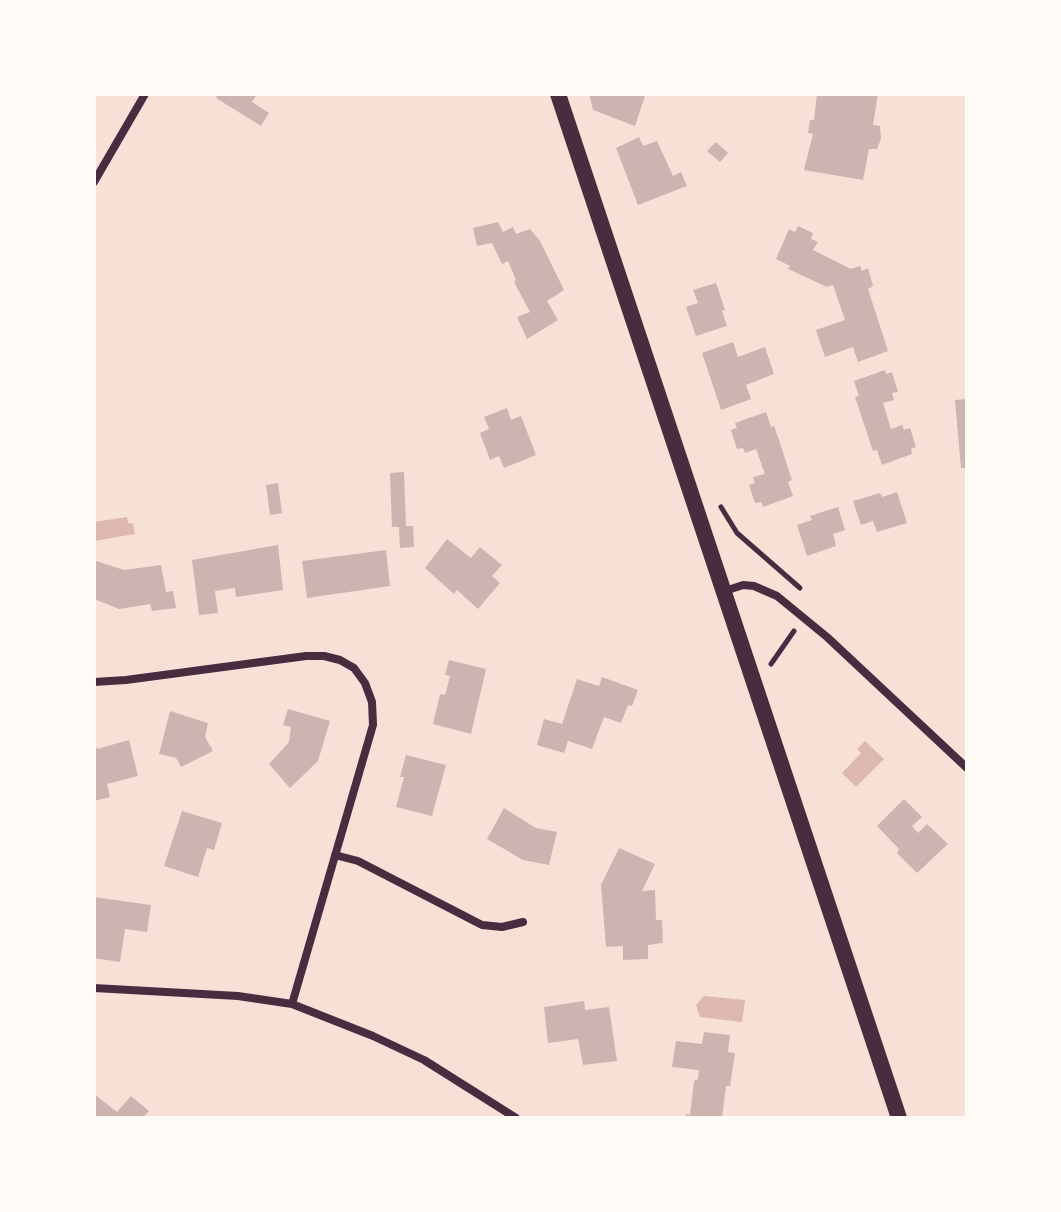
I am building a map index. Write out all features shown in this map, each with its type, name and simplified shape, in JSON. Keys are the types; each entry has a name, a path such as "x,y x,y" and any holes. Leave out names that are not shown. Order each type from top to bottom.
{"main road":[{"path":"558,94 899,1118"}],"street":[{"path":"94,182 145,94"},
{"path":"725,591 743,585 754,586 777,596 827,637 967,768"},
{"path":"94,682 306,656 340,660 354,668 365,683 372,702 373,725 292,1004"},
{"path":"335,855 358,861 482,925 502,927 523,922"},
{"path":"94,988 238,996 292,1004 424,1060 516,1118"}],"path":[{"path":"718,500 737,533 809,598"},
{"path":"768,668 794,631"}],"shaded area":[{"path":"127,517 128,523 133,524 135,534 94,541 94,522"},
{"path":"865,741 884,759 856,787 842,773 861,753 857,749"},
{"path":"704,996 745,1000 742,1022 700,1017 696,1005"}],"building":[{"path":"218,94 257,94 252,102 269,113 261,126 216,98"},
{"path":"589,94 645,96 635,126 593,110"},
{"path":"817,94 878,94 873,125 880,126 881,139 877,149 869,149 863,180 804,170 813,134 808,133 810,120 814,120"},
{"path":"639,137 643,146 657,141 673,176 681,172 687,186 638,205 616,148"},
{"path":"716,142 728,153 720,162 707,151"},
{"path":"498,222 503,232 513,227 516,234 530,229 540,241 564,290 547,301 558,320 527,339 517,317 530,312 516,286 508,261 502,264 492,243 477,246 473,228"},
{"path":"798,226 813,233 811,239 818,242 813,250 851,269 860,266 862,271 868,268 873,286 868,289 888,351 858,362 853,347 825,357 816,330 845,320 833,285 827,287 788,269 790,266 776,259 789,229 795,232"},
{"path":"716,283 727,326 696,336 686,307 698,303 693,290"},
{"path":"733,342 738,357 765,347 774,374 746,385 751,399 721,410 702,353"},
{"path":"885,370 886,374 892,372 898,392 892,393 894,400 883,403 891,429 902,425 904,430 910,428 916,447 911,449 912,454 882,465 877,450 873,451 855,397 859,396 854,381"},
{"path":"967,399 967,468 961,468 955,400"},
{"path":"507,408 511,420 521,416 536,455 504,468 499,456 490,460 480,433 489,429 484,417"},
{"path":"766,412 771,427 774,426 792,480 788,482 793,496 763,507 761,502 755,503 749,485 755,483 753,477 765,474 756,449 745,453 743,448 737,449 731,430 737,428 735,423"},
{"path":"404,472 406,526 413,526 414,547 400,548 399,527 392,527 390,473"},
{"path":"278,483 282,513 270,515 266,485"},
{"path":"897,492 907,523 877,532 873,521 861,525 853,501 880,493 882,497"},
{"path":"838,507 845,530 833,534 836,546 807,556 797,525 812,520 810,516"},
{"path":"447,539 471,558 480,547 502,565 492,576 500,583 478,609 457,590 454,594 425,568"},
{"path":"278,545 283,590 236,597 235,588 215,591 218,613 199,615 192,560"},
{"path":"386,550 390,586 307,598 302,561"},
{"path":"96,561 124,570 161,565 166,592 173,591 176,608 152,611 150,604 119,609 94,599"},
{"path":"449,660 486,669 471,734 433,724 440,694 445,695 450,676 445,675"},
{"path":"602,677 638,690 621,723 604,717 592,749 568,741 564,753 537,745 544,719 562,724 577,679 599,686"},
{"path":"288,709 330,721 318,761 290,788 269,764 289,742 291,727 283,725"},
{"path":"170,711 208,723 205,737 213,751 181,767 176,758 159,754"},
{"path":"129,740 138,776 107,784 110,797 94,801 94,741 97,749"},
{"path":"406,755 446,765 432,816 396,807"},
{"path":"904,799 922,817 912,826 918,833 927,824 948,844 917,873 877,826"},
{"path":"504,808 536,828 557,832 549,865 523,860 487,839"},
{"path":"182,811 222,823 214,850 207,848 198,877 164,866"},
{"path":"619,848 655,864 642,891 655,890 656,920 662,920 663,943 648,945 648,959 623,960 623,946 606,947 601,885"},
{"path":"94,897 151,905 147,932 125,929 120,962 94,958"},
{"path":"584,1001 585,1010 609,1007 617,1061 583,1065 578,1039 548,1043 544,1007"},
{"path":"704,1032 730,1035 728,1052 735,1053 730,1086 726,1086 722,1118 686,1118 686,1114 690,1115 694,1081 698,1079 699,1070 672,1067 676,1041 702,1044"},
{"path":"94,1094 117,1112 131,1096 149,1111 143,1118 94,1118"}]}
